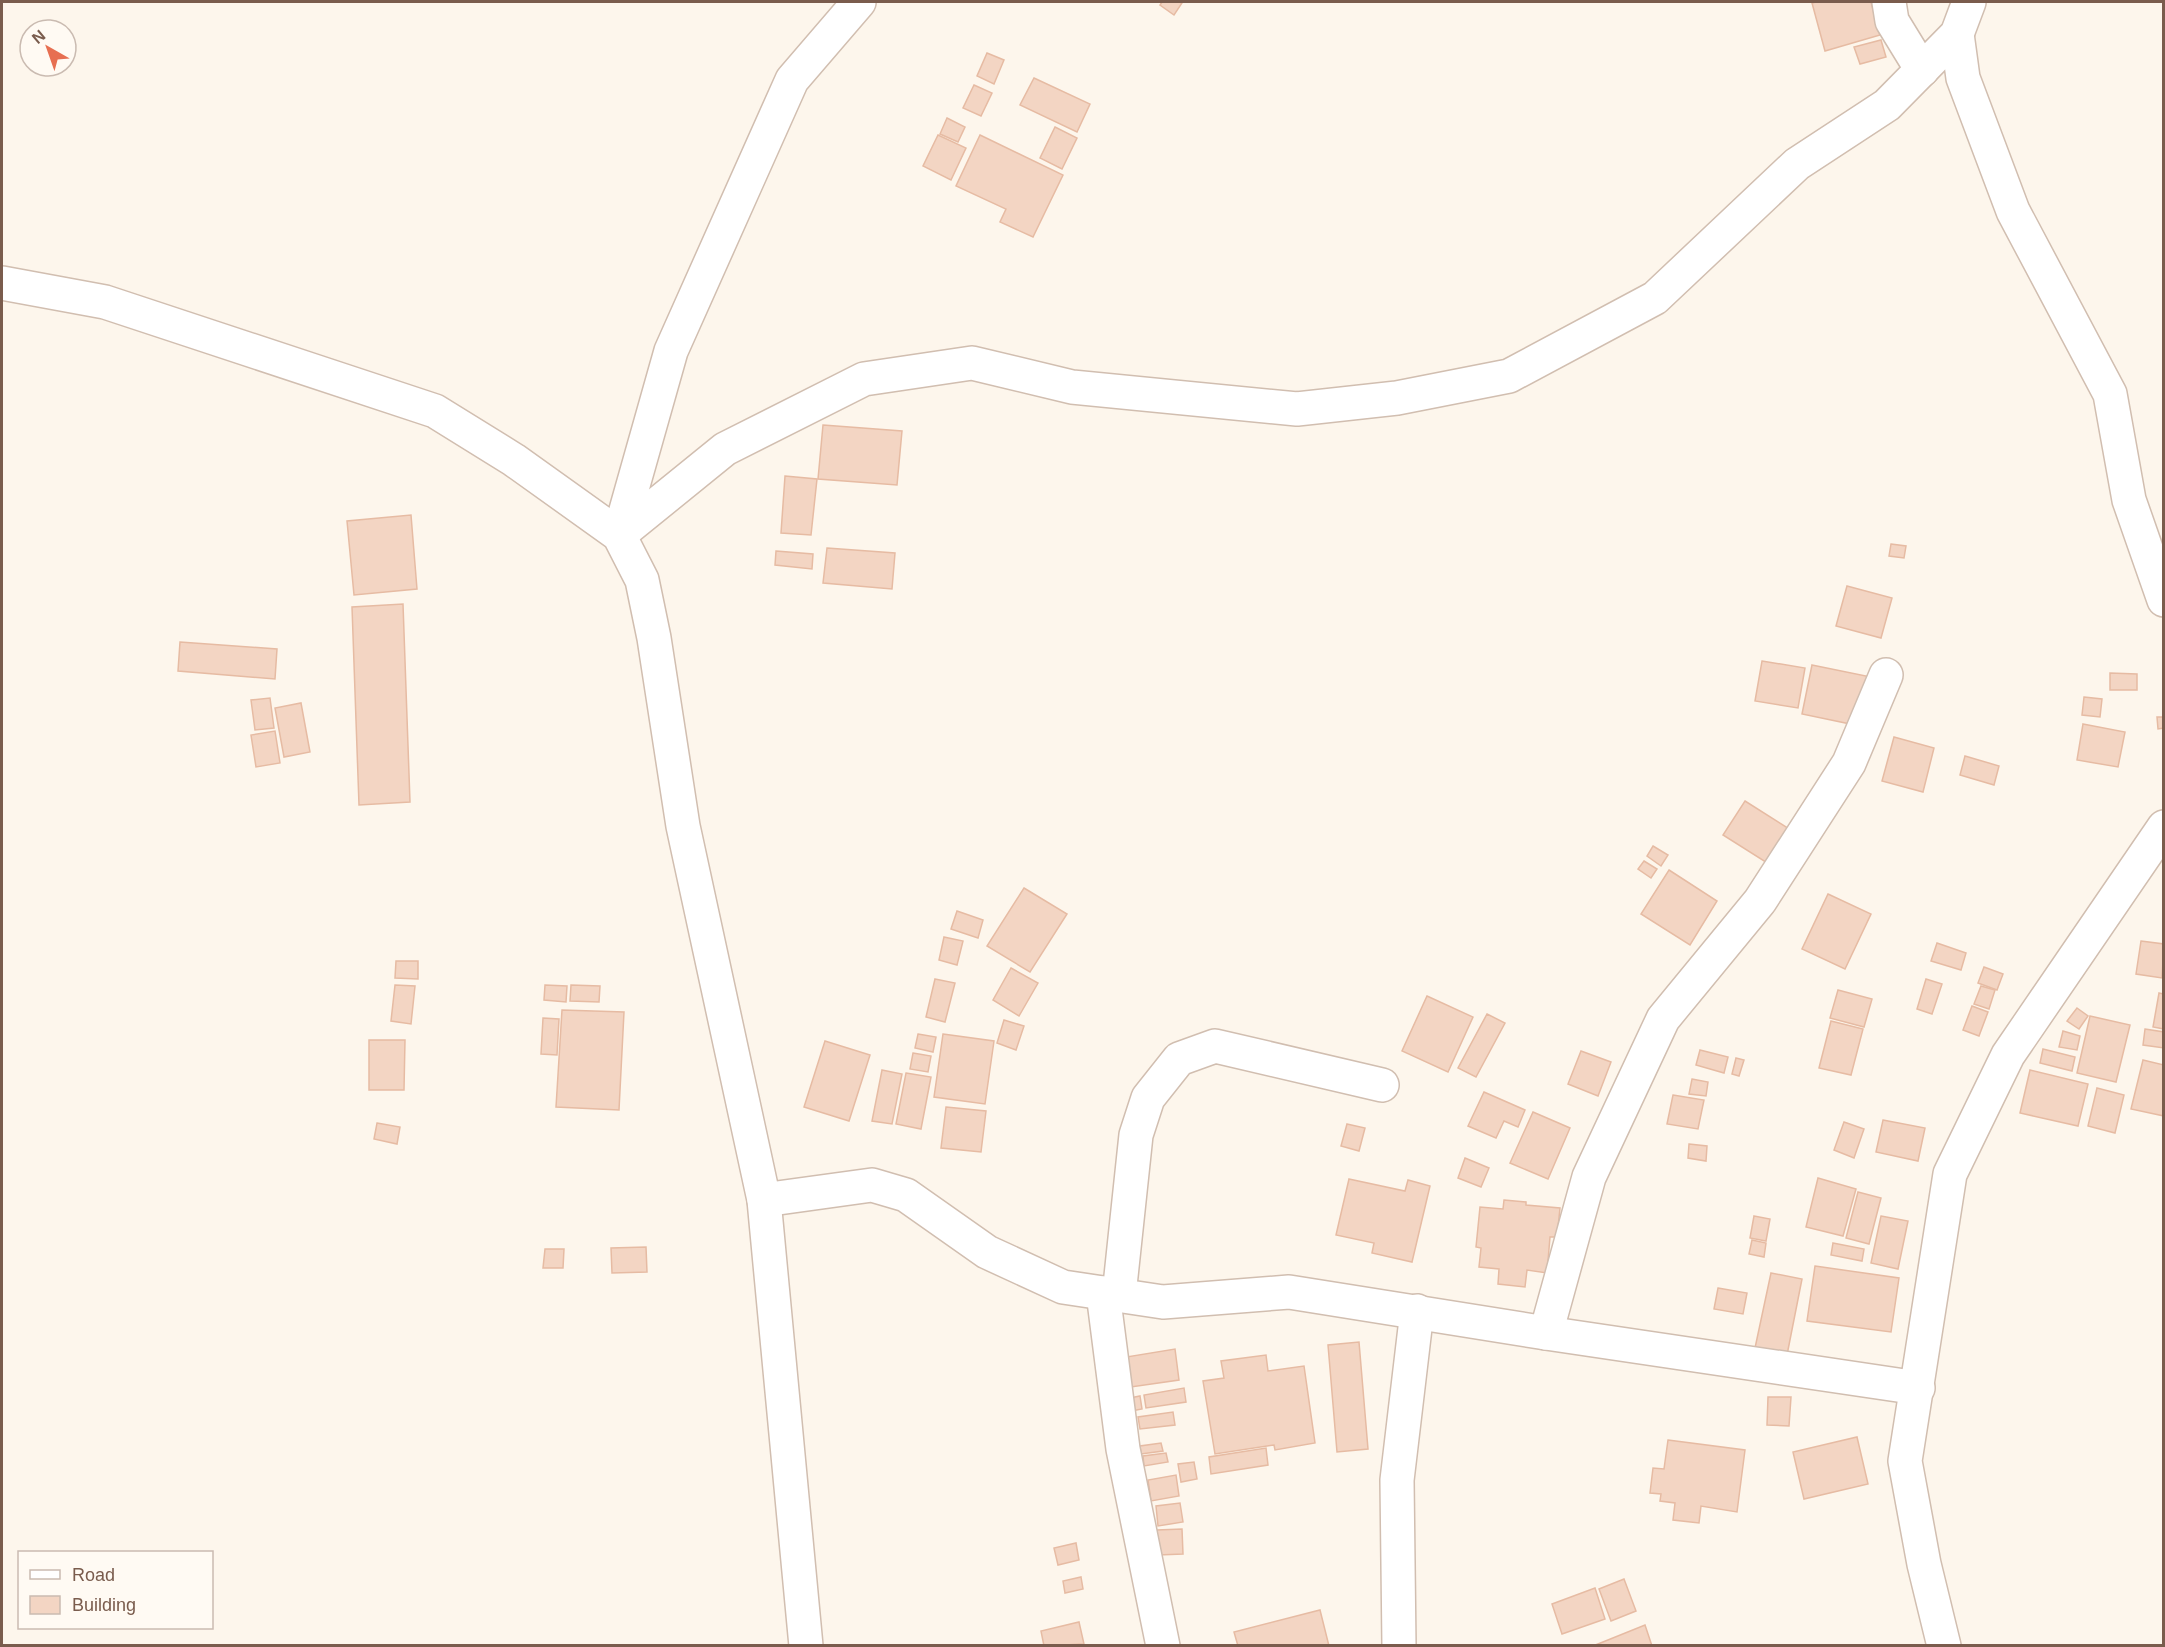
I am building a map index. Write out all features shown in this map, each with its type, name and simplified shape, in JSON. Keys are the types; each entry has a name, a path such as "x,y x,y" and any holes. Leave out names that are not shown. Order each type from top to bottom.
{"street":[{"path":"619,535 671,351 787,91 792,80 859,2"},
{"path":"1889,2 1892,21 1922,70"},
{"path":"619,535 725,449 864,379 972,363 1072,387 1297,409 1397,398 1509,376 1656,298 1797,164 1887,105 1957,34 1970,2"},
{"path":"1957,34 1963,78 2013,211 2110,394 2129,500 2163,600"},
{"path":"2,283 105,302 435,411 514,460 619,535 642,580 654,638 683,826 764,1200 806,1646"},
{"path":"1546,1333 1589,1177 1663,1019 1767,891 1849,764 1886,675"},
{"path":"1944,1646 1924,1564 1905,1461 1950,1174 2008,1055 2163,826"},
{"path":"1163,1646 1123,1449 1111,1294 1136,1135 1148,1098 1179,1059 1215,1046 1382,1085"},
{"path":"764,1200 872,1185 906,1195 987,1252 1063,1287 1163,1302 1289,1292 1918,1388"},
{"path":"1399,1646 1397,1480 1417,1311"}],"building":[{"path":"1162,2 1182,3 1174,15 1160,5"},
{"path":"1871,2 1880,35 1825,51 1812,3"},
{"path":"1881,40 1886,57 1860,64 1854,47"},
{"path":"987,53 1004,60 994,84 977,76"},
{"path":"1034,78 1090,104 1077,132 1020,105"},
{"path":"974,85 992,93 981,116 963,108"},
{"path":"947,118 965,127 958,142 940,134"},
{"path":"1055,127 1077,138 1062,169 1040,158"},
{"path":"938,135 966,148 951,180 923,166"},
{"path":"980,135 1063,175 1033,237 1000,222 1006,209 956,186"},
{"path":"823,425 902,431 897,485 818,479"},
{"path":"785,476 817,479 811,535 781,533"},
{"path":"411,515 417,589 354,595 347,521"},
{"path":"1891,544 1906,546 1904,558 1889,556"},
{"path":"827,548 895,553 892,589 823,583"},
{"path":"776,551 813,554 812,569 775,565"},
{"path":"1847,586 1892,598 1881,638 1836,626"},
{"path":"403,604 410,802 359,805 352,607"},
{"path":"180,642 277,649 275,679 178,671"},
{"path":"1762,661 1805,668 1798,708 1755,701"},
{"path":"1812,665 1871,677 1860,726 1802,714"},
{"path":"2110,673 2137,674 2137,690 2110,690"},
{"path":"2084,697 2102,699 2100,717 2082,715"},
{"path":"270,698 274,728 255,730 251,700"},
{"path":"301,703 310,752 284,757 275,708"},
{"path":"2157,717 2164,717 2164,728 2158,729"},
{"path":"2083,724 2125,732 2118,767 2077,760"},
{"path":"275,731 280,763 256,767 251,735"},
{"path":"1894,737 1934,748 1923,792 1882,781"},
{"path":"1965,756 1999,766 1994,785 1960,775"},
{"path":"1745,801 1794,832 1772,866 1723,835"},
{"path":"1653,846 1668,855 1661,866 1647,856"},
{"path":"1644,861 1657,869 1651,878 1638,869"},
{"path":"1669,870 1717,901 1690,945 1641,914"},
{"path":"1024,888 1067,914 1030,972 987,946"},
{"path":"1828,894 1871,914 1845,969 1802,949"},
{"path":"957,911 983,920 978,938 951,929"},
{"path":"944,937 963,941 957,965 939,960"},
{"path":"2141,941 2164,944 2162,978 2136,974"},
{"path":"1937,943 1966,953 1961,970 1931,961"},
{"path":"396,961 418,961 418,979 395,978"},
{"path":"1984,967 2003,974 1997,990 1978,983"},
{"path":"1011,968 1038,983 1019,1016 993,1000"},
{"path":"935,979 955,983 945,1022 926,1017"},
{"path":"1926,979 1942,984 1932,1014 1917,1009"},
{"path":"395,985 415,986 411,1024 391,1021"},
{"path":"545,985 567,986 566,1002 544,1000"},
{"path":"571,985 600,986 599,1002 570,1001"},
{"path":"1981,986 1995,990 1989,1009 1974,1004"},
{"path":"1838,990 1872,999 1864,1027 1830,1018"},
{"path":"2159,993 2164,994 2164,1029 2153,1027"},
{"path":"1427,996 1473,1017 1448,1072 1402,1051"},
{"path":"1972,1006 1988,1012 1979,1036 1963,1030"},
{"path":"2077,1008 2088,1016 2079,1029 2067,1021"},
{"path":"562,1010 624,1012 619,1110 556,1107"},
{"path":"1487,1014 1505,1023 1476,1077 1458,1068"},
{"path":"2090,1016 2130,1025 2116,1082 2077,1073"},
{"path":"543,1018 559,1019 557,1055 541,1054"},
{"path":"1004,1020 1024,1026 1016,1050 997,1043"},
{"path":"1831,1021 1863,1029 1851,1075 1819,1068"},
{"path":"2145,1029 2164,1032 2164,1048 2143,1045"},
{"path":"2063,1031 2080,1036 2077,1050 2059,1047"},
{"path":"918,1034 936,1037 933,1052 915,1048"},
{"path":"943,1034 994,1041 985,1104 934,1097"},
{"path":"369,1040 405,1040 404,1090 369,1090"},
{"path":"825,1041 870,1055 849,1121 804,1107"},
{"path":"2043,1049 2075,1057 2072,1071 2040,1063"},
{"path":"1700,1050 1728,1057 1724,1073 1696,1065"},
{"path":"1581,1051 1611,1062 1598,1096 1568,1084"},
{"path":"913,1053 931,1056 928,1072 910,1069"},
{"path":"1736,1058 1744,1060 1739,1076 1732,1074"},
{"path":"2143,1060 2164,1065 2164,1116 2131,1109"},
{"path":"882,1070 902,1074 892,1124 872,1121"},
{"path":"2030,1070 2088,1084 2078,1126 2020,1113"},
{"path":"906,1073 931,1077 921,1129 896,1124"},
{"path":"1692,1079 1708,1082 1706,1096 1689,1094"},
{"path":"2097,1088 2124,1095 2115,1133 2088,1126"},
{"path":"1484,1092 1525,1110 1518,1127 1504,1121 1496,1138 1468,1126"},
{"path":"1673,1095 1704,1100 1698,1129 1667,1124"},
{"path":"946,1107 986,1111 981,1152 941,1148"},
{"path":"1533,1112 1570,1128 1548,1179 1510,1163"},
{"path":"1883,1120 1925,1128 1918,1161 1876,1152"},
{"path":"1844,1122 1864,1129 1854,1158 1834,1150"},
{"path":"377,1123 400,1127 397,1144 374,1139"},
{"path":"1347,1124 1365,1128 1359,1151 1341,1146"},
{"path":"1689,1144 1707,1146 1706,1161 1688,1158"},
{"path":"1465,1158 1489,1168 1481,1187 1458,1178"},
{"path":"1818,1178 1856,1189 1843,1236 1806,1227"},
{"path":"1349,1179 1405,1191 1408,1180 1430,1186 1412,1262 1372,1253 1374,1243 1336,1235"},
{"path":"1858,1192 1881,1198 1869,1244 1846,1238"},
{"path":"1504,1200 1526,1202 1526,1205 1560,1208 1557,1237 1550,1237 1547,1273 1527,1270 1525,1287 1498,1284 1499,1269 1479,1267 1481,1248 1476,1247 1480,1207 1503,1209"},
{"path":"1754,1216 1770,1219 1766,1241 1750,1238"},
{"path":"1881,1216 1908,1221 1898,1269 1871,1263"},
{"path":"1752,1240 1766,1243 1764,1257 1749,1254"},
{"path":"1833,1243 1864,1249 1862,1261 1831,1255"},
{"path":"646,1247 647,1272 612,1273 611,1248"},
{"path":"545,1249 564,1249 563,1268 543,1268"},
{"path":"1815,1266 1899,1278 1891,1332 1807,1321"},
{"path":"1771,1273 1802,1279 1787,1355 1755,1348"},
{"path":"1718,1288 1747,1293 1743,1314 1714,1309"},
{"path":"1359,1342 1368,1449 1337,1452 1328,1345"},
{"path":"1175,1349 1179,1380 1124,1388 1120,1358"},
{"path":"1266,1355 1268,1371 1304,1366 1315,1443 1275,1450 1274,1445 1215,1454 1203,1381 1224,1378 1221,1361"},
{"path":"1184,1388 1186,1402 1146,1408 1144,1395"},
{"path":"1140,1396 1142,1409 1126,1412 1125,1399"},
{"path":"1768,1397 1791,1397 1789,1426 1767,1425"},
{"path":"1173,1412 1175,1425 1140,1429 1138,1417"},
{"path":"1857,1437 1868,1484 1804,1499 1793,1452"},
{"path":"1668,1440 1745,1450 1737,1512 1701,1506 1699,1523 1673,1520 1675,1503 1660,1501 1661,1494 1650,1493 1653,1468 1664,1469"},
{"path":"1161,1443 1163,1451 1141,1454 1140,1446"},
{"path":"1266,1448 1268,1465 1211,1474 1209,1457"},
{"path":"1166,1453 1168,1462 1144,1466 1143,1456"},
{"path":"1194,1462 1197,1479 1181,1482 1178,1464"},
{"path":"1176,1475 1179,1496 1151,1501 1148,1480"},
{"path":"1180,1503 1183,1522 1158,1526 1156,1506"},
{"path":"1182,1529 1183,1554 1158,1555 1157,1530"},
{"path":"1076,1543 1079,1560 1058,1565 1054,1548"},
{"path":"1081,1577 1083,1589 1065,1593 1063,1581"},
{"path":"1624,1579 1636,1611 1611,1621 1599,1589"},
{"path":"1595,1588 1605,1619 1562,1634 1552,1604"},
{"path":"1320,1610 1329,1646 1238,1646 1234,1632"},
{"path":"1079,1622 1084,1644 1044,1646 1041,1631"},
{"path":"1645,1625 1652,1646 1593,1646"}]}
